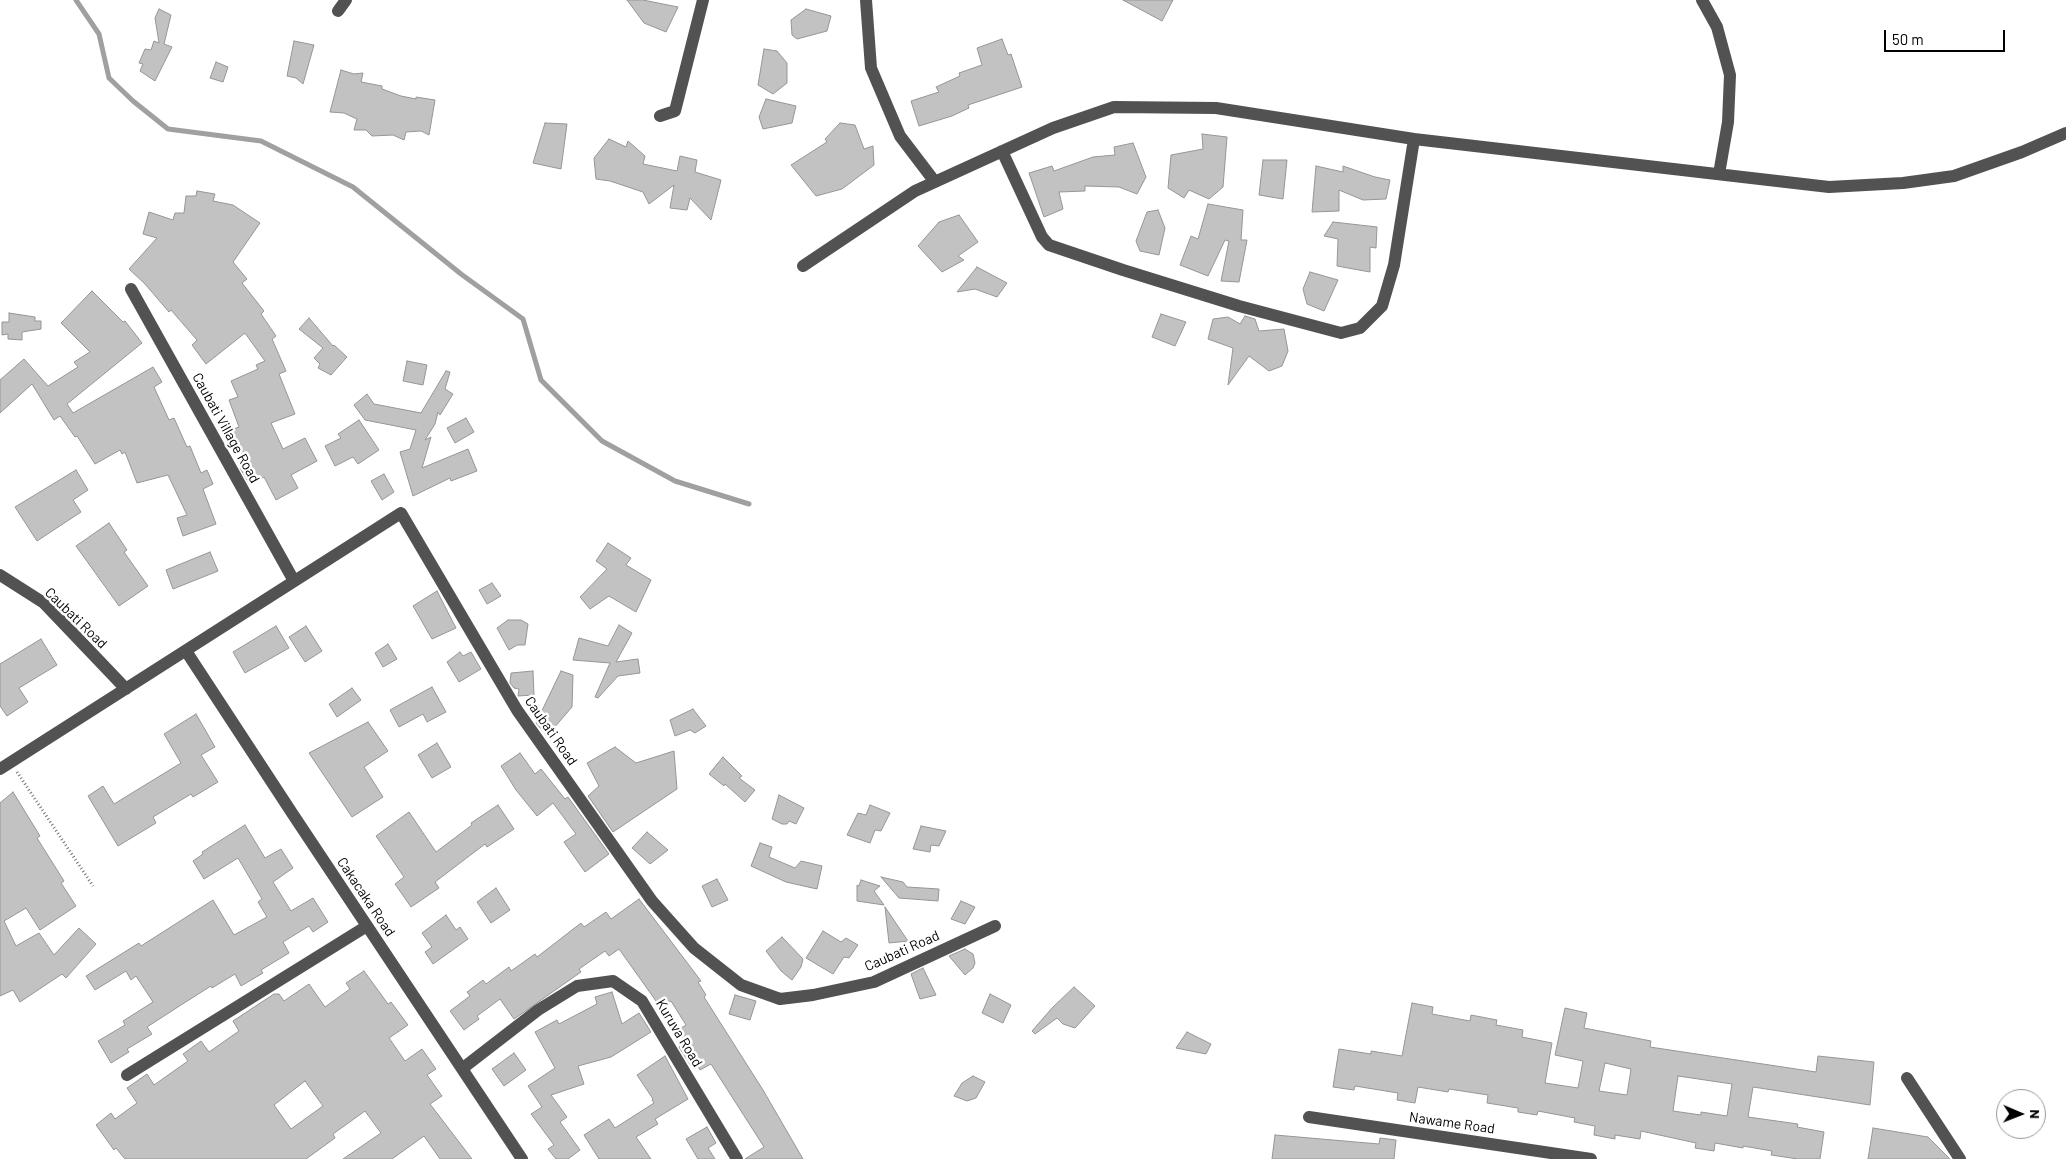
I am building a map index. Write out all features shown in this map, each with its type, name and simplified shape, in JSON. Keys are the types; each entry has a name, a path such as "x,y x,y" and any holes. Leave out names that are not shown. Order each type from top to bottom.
{"street":[{"path":"338,10 346,0"},
{"path":"660,116 675,111 702,0"},
{"path":"866,0 871,68 900,136 936,182"},
{"path":"1702,0 1717,27 1730,75 1728,122 1719,174"},
{"path":"803,266 915,191 1053,128 1114,108 1216,108 1414,138 1829,187 1903,183 1954,176 2022,152 2066,133"},
{"path":"1002,151 1042,238 1054,247 1239,306 1341,332 1355,330 1368,321 1382,306 1394,265 1414,138"},
{"name":"Caubati Village Road","path":"131,289 294,581"},
{"name":"Caubati Road","path":"5,765 401,513 517,710 652,901 694,948 741,985 780,999 814,995 874,982 995,926"},
{"name":"Caubati Road","path":"0,575 44,603 126,689"},
{"name":"Cakacaka Road","path":"186,651 522,1159"},
{"path":"127,1076 367,926"},
{"name":"Kuruva Road","path":"463,1068 538,1010 577,986 613,981 642,1001 737,1159"},
{"path":"1908,1078 1960,1159"},
{"name":"Nawame Road","path":"1309,1117 1590,1159"}],"path":[{"path":"5,765 93,886"}],"building":[{"path":"627,0 643,0 678,7 666,32 644,23"},
{"path":"1123,0 1173,0 1162,21"},
{"path":"159,9 171,15 164,44 172,47 155,81 140,71 143,64 139,63 145,49 151,50 154,41 159,43 155,18"},
{"path":"806,9 831,16 827,31 797,39 792,35 791,20"},
{"path":"1002,39 1008,55 1011,54 1022,87 968,105 969,108 952,116 919,126 911,101 939,92 936,87 960,76 959,73 982,65 977,48"},
{"path":"294,41 314,45 303,84 296,78 287,76"},
{"path":"764,49 777,51 787,63 787,83 773,94 758,85"},
{"path":"216,62 228,67 223,82 210,78"},
{"path":"341,70 354,74 363,73 361,82 382,86 382,89 401,96 435,100 429,135 421,131 406,132 404,140 393,135 372,136 366,130 354,130 357,119 344,113 330,112"},
{"path":"766,99 796,106 792,123 763,129 759,117"},
{"path":"545,123 567,124 561,169 533,163"},
{"path":"840,123 855,125 864,149 873,146 874,165 842,189 816,196 791,165 827,142 825,139"},
{"path":"1202,134 1227,137 1223,187 1209,199 1189,190 1184,198 1168,188 1171,155 1203,149"},
{"path":"609,139 626,147 628,141 645,156 643,164 677,171 680,156 697,160 695,172 721,180 711,220 690,198 687,210 670,208 674,185 649,204 643,192 610,181 596,179 594,158"},
{"path":"1133,143 1146,177 1137,194 1119,187 1085,186 1085,191 1059,192 1063,209 1044,217 1029,173 1052,166 1054,171 1093,157 1115,155 1114,147"},
{"path":"1263,160 1287,160 1283,199 1259,195"},
{"path":"1316,166 1343,172 1343,166 1390,180 1386,199 1363,200 1339,190 1339,211 1312,212"},
{"path":"197,191 215,194 213,201 233,205 260,223 233,262 247,279 242,283 264,311 261,314 276,336 272,339 286,371 279,374 295,414 271,423 283,449 305,438 317,461 291,475 298,488 276,500 264,477 250,485 240,468 246,464 231,430 239,427 229,400 238,397 231,381 258,369 256,365 265,361 245,333 206,364 192,345 197,340 171,310 169,312 129,269 157,238 143,234 149,212 173,220 175,213 184,213 186,196 196,196"},
{"path":"1208,204 1243,210 1241,240 1247,240 1239,282 1221,281 1229,241 1225,240 1208,276 1180,265 1191,236 1198,239"},
{"path":"1158,210 1165,228 1159,255 1140,251 1136,241 1147,212"},
{"path":"959,215 978,242 958,256 964,260 942,272 918,246 939,222"},
{"path":"1333,222 1377,227 1376,248 1370,247 1370,272 1337,266 1338,239 1324,236"},
{"path":"977,267 1007,283 997,297 975,289 957,292"},
{"path":"1310,272 1338,280 1324,311 1307,304 1303,289"},
{"path":"92,291 123,322 125,321 142,343 67,404 73,413 153,367 162,382 154,387 169,420 174,418 187,447 190,446 201,473 207,470 213,484 203,489 216,524 183,536 177,518 187,515 168,475 137,483 125,452 122,454 120,450 95,464 77,436 75,437 60,416 54,420 32,384 0,413 0,380 24,359 48,386 78,367 74,362 90,352 61,323"},
{"path":"9,313 35,317 35,321 41,321 41,329 22,332 22,340 8,339 8,334 2,335 2,322 9,322"},
{"path":"1161,314 1186,322 1175,346 1152,337"},
{"path":"1245,316 1255,319 1259,331 1284,329 1288,351 1282,366 1269,371 1249,356 1228,385 1233,348 1208,339 1213,319 1228,317 1240,324"},
{"path":"309,318 333,346 347,357 331,375 318,368 320,364 314,358 323,348 299,329"},
{"path":"407,361 427,365 423,385 403,381"},
{"path":"446,371 450,372 445,389 453,394 440,415 438,412 435,424 425,440 431,437 422,468 468,449 477,471 451,481 450,478 413,496 400,452 410,449 416,430 365,420 354,405 367,394 374,404 421,413"},
{"path":"466,418 474,432 455,443 447,428"},
{"path":"359,420 379,450 358,464 353,457 335,466 325,446 341,438 338,434"},
{"path":"76,470 88,490 73,500 81,512 37,541 15,507"},
{"path":"384,474 394,492 382,500 371,481"},
{"path":"109,523 127,550 124,552 148,586 119,606 76,546"},
{"path":"608,543 631,558 626,565 651,580 636,612 609,596 590,609 580,597 607,569 596,561"},
{"path":"210,552 218,571 173,589 166,570"},
{"path":"492,583 501,596 487,604 479,590"},
{"path":"437,591 456,628 432,639 413,606"},
{"path":"508,620 521,620 528,624 525,645 517,645 509,650 497,628"},
{"path":"619,625 632,633 616,662 638,659 640,673 618,676 598,698 595,697 610,663 573,660 579,638 608,646"},
{"path":"276,626 289,648 245,673 233,652"},
{"path":"306,626 322,651 305,662 289,637"},
{"path":"41,639 57,665 19,688 28,702 7,716 0,706 0,664"},
{"path":"388,644 397,659 383,667 375,653"},
{"path":"460,652 463,656 471,652 481,669 459,682 447,662"},
{"path":"533,671 534,695 518,696 519,689 514,688 510,683 511,673"},
{"path":"561,671 573,675 572,707 547,736 536,723"},
{"path":"432,687 446,712 427,722 423,714 399,727 390,710"},
{"path":"352,688 361,700 337,717 329,704"},
{"path":"693,709 706,726 695,733 690,730 675,736 670,720"},
{"path":"196,714 215,747 201,755 218,782 193,797 191,794 153,817 156,823 118,846 88,796 103,786 114,804 181,763 164,734"},
{"path":"368,722 388,751 364,767 383,797 352,817 309,753"},
{"path":"437,743 451,767 432,778 418,755"},
{"path":"615,747 636,763 674,751 677,789 613,832 588,796 599,786 587,763"},
{"path":"520,753 535,774 541,769 565,799 568,797 609,854 585,872 564,842 576,834 553,803 537,816 516,790 501,766"},
{"path":"723,757 742,776 739,778 755,790 745,802 725,784 724,786 709,774"},
{"path":"13,792 40,836 37,838 64,881 61,883 76,906 40,930 26,908 4,921 16,946 39,933 54,955 79,928 96,944 66,978 62,974 20,1002 13,990 0,996 0,803"},
{"path":"779,795 804,808 796,824 789,821 787,824 782,824 772,819"},
{"path":"498,805 514,829 487,847 485,844 435,882 439,888 411,907 395,884 404,877 376,836 409,812 436,852 472,825 471,823"},
{"path":"870,805 890,813 881,831 875,830 870,843 847,835 858,813 866,815"},
{"path":"245,825 265,858 281,849 293,868 273,882 291,911 313,898 328,922 313,932 309,926 283,942 289,953 261,970 263,973 241,986 235,974 212,988 211,986 147,1027 152,1034 127,1049 129,1052 111,1063 98,1041 125,1025 123,1021 153,1002 136,976 131,980 126,971 95,990 86,976 139,943 141,946 213,900 234,935 267,917 258,902 262,899 238,858 204,879 193,861 203,854 202,852"},
{"path":"921,826 946,831 939,846 931,845 930,852 913,849"},
{"path":"647,832 668,850 650,864 632,848"},
{"path":"760,843 772,847 769,857 795,868 801,861 822,866 817,889 786,882 751,866"},
{"path":"881,877 903,882 907,887 939,889 938,901 899,898"},
{"path":"717,879 728,900 712,907 702,886"},
{"path":"861,880 880,886 874,891 884,905 857,901 857,885 859,886"},
{"path":"496,888 510,910 491,923 477,902"},
{"path":"639,899 701,981 698,982 706,995 704,997 763,1090 803,1159 745,1159 764,1147 711,1064 700,1070 696,1063 691,1066 679,1047 685,1043 678,1030 686,1025 671,1001 661,1008 619,949 609,956 605,951 579,969 581,972 514,1019 500,999 477,1016 479,1019 464,1030 450,1011 470,996 467,992 483,980 486,984 509,967 511,971 535,954 537,957 581,923 584,927 606,912 611,919"},
{"path":"961,901 975,907 965,924 951,919"},
{"path":"885,907 908,941 889,943"},
{"path":"446,915 456,930 460,927 468,939 433,964 425,952 432,947 422,933"},
{"path":"823,931 841,942 846,938 858,945 849,958 844,957 833,974 806,958"},
{"path":"782,937 803,959 801,967 792,980 781,971 766,951"},
{"path":"965,949 973,954 975,963 973,968 965,975 949,956"},
{"path":"923,968 936,995 920,999 911,974"},
{"path":"364,971 388,1004 391,1002 408,1025 389,1038 405,1061 422,1049 436,1069 427,1075 442,1096 430,1104 472,1159 440,1159 424,1136 392,1159 343,1159 381,1133 365,1111 333,1134 335,1138 306,1159 125,1159 116,1148 114,1150 96,1125 111,1113 115,1119 137,1103 127,1088 147,1074 154,1085 188,1061 183,1054 201,1041 209,1052 239,1031 233,1021 274,994 279,994 284,1001 309,984 325,1007 350,989 346,983","holes":["305,1081 323,1106 291,1129 274,1105"]},
{"path":"1074,987 1095,1006 1075,1028 1063,1024 1057,1018 1035,1034 1032,1031"},
{"path":"612,992 622,1024 639,1013 651,1032 611,1057 578,1066 584,1084 551,1095 567,1117 560,1122 580,1150 568,1159 556,1159 548,1149 554,1145 531,1114 542,1107 528,1086 555,1068 535,1032 557,1020 559,1024 597,1004 595,997"},
{"path":"990,994 1011,1005 1003,1023 982,1013"},
{"path":"735,995 756,1001 750,1020 729,1014"},
{"path":"1412,1003 1433,1007 1432,1014 1470,1021 1471,1015 1497,1020 1496,1025 1523,1030 1522,1037 1552,1043 1545,1083 1578,1088 1583,1061 1555,1055 1565,1008 1587,1013 1584,1028 1651,1041 1650,1047 1816,1072 1818,1056 1874,1062 1870,1105 1753,1087 1748,1117 1798,1124 1797,1127 1824,1132 1820,1159 1798,1159 1771,1155 1772,1151 1715,1143 1714,1151 1695,1148 1696,1143 1641,1131 1640,1139 1615,1135 1615,1139 1594,1135 1595,1126 1574,1122 1575,1118 1538,1111 1537,1115 1518,1112 1518,1108 1487,1103 1488,1095 1449,1089 1448,1092 1418,1087 1415,1103 1397,1100 1398,1093 1355,1086 1354,1090 1333,1087 1339,1049 1371,1054 1371,1051 1402,1056","holes":["1605,1063 1631,1069 1627,1095 1599,1091","1678,1076 1732,1084 1727,1116 1701,1112 1701,1115 1673,1111"]},
{"path":"1187,1032 1211,1044 1206,1054 1176,1048"},
{"path":"514,1053 526,1070 504,1086 492,1069"},
{"path":"665,1056 688,1099 655,1119 658,1124 636,1137 651,1159 599,1159 584,1135 609,1119 615,1128 654,1103 637,1075"},
{"path":"973,1076 985,1082 976,1098 967,1101 954,1096 962,1083"},
{"path":"707,1127 716,1143 708,1148 715,1159 698,1159 686,1139"},
{"path":"1873,1128 1928,1137 1950,1159 1868,1159"},
{"path":"1275,1135 1379,1144 1380,1138 1396,1140 1394,1159 1272,1159"}],"waterway":[{"path":"76,0 99,34 109,78 133,101 168,129 261,141 353,187 461,274 523,319 541,380 602,441 675,481 749,504"}]}
